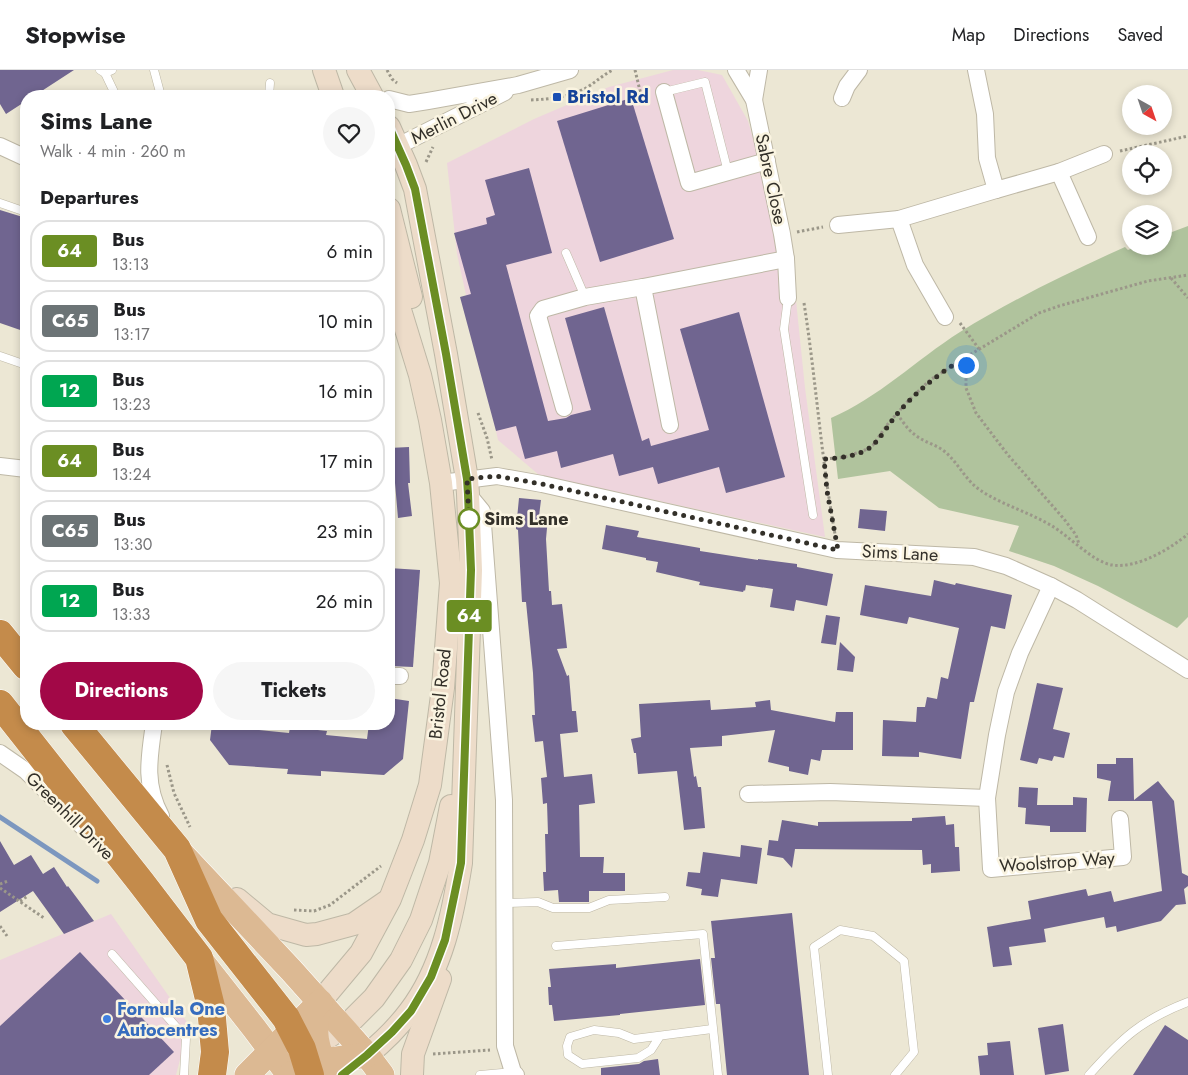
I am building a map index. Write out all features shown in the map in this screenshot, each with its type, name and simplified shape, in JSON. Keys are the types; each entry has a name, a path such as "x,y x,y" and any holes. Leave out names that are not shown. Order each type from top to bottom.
{"highway":[{"path":"0,634 20,659"},
{"path":"0,704 20,729"},
{"path":"21,730 199,958 212,1007 215,1052 212,1075"},
{"path":"80,730 184,840 209,920 310,1063"}],"main road":[{"path":"324,70 331,90"},
{"name":"Bristol Road","path":"367,1055 411,1011 431,977 445,940 458,882 461,863 471,570 468,487 446,354 415,189 395,146"},
{"path":"395,233 414,311 420,375"},
{"name":"Bristol Road","path":"320,1002 361,953 390,899 414,840 430,785 443,688 451,583 441,483 420,375 395,294"},
{"path":"310,1063 374,998 401,960 421,920 440,863 464,738"},
{"path":"184,840 267,924 306,935 317,934 354,924 390,899"},
{"path":"184,840 382,1075"},
{"path":"412,1075 414,1054 434,1000 452,937 458,882"},
{"path":"199,958 270,1050 310,1063 367,1055"},
{"path":"310,1063 320,1002"},
{"path":"247,1075 270,1050"}],"street":[{"name":"Merlin Drive","path":"395,109 408,104 518,85 570,70"},
{"name":"Sabre Close","path":"736,70 754,100 786,259 796,299"},
{"name":"Sabre Close","path":"754,100 759,70"},
{"path":"976,70 986,114 986,158 996,190"},
{"path":"842,98 854,72"},
{"path":"364,81 376,90"},
{"name":"Merlin Drive","path":"395,139 518,85"},
{"path":"664,92 689,183 767,161"},
{"name":"Merlin Drive","path":"395,102 408,104"},
{"path":"0,146 20,155"},
{"path":"838,224 900,219 1060,172 1104,154"},
{"path":"1060,172 1088,238"},
{"path":"900,219 914,265 945,318"},
{"path":"564,408 538,316 544,309 585,297 644,288 786,259"},
{"path":"644,288 670,425"},
{"path":"0,466 20,468"},
{"name":"Sims Lane","path":"441,483 468,487 496,476 542,484 838,550 974,557 1006,566 1051,586 1077,600 1188,670"},
{"name":"Bristol Road","path":"468,487 482,512 504,800 505,1042 515,1073"},
{"name":"Woolstrop Way","path":"1051,586 1020,653 1006,692 987,798 991,869 1123,857 1120,819"},
{"path":"153,730 149,788 156,806 184,840"},
{"name":"Greenhill Drive","path":"0,753 26,771 119,865 140,881"},
{"path":"748,794 830,792 987,798"}],"lane":[{"path":"154,70 159,90"},
{"path":"106,71 114,90"},
{"path":"664,92 705,82 728,172"},
{"path":"269,90 270,83"},
{"path":"0,204 20,210"},
{"path":"566,253 585,297"},
{"path":"796,299 784,329 813,514"},
{"path":"0,356 20,362"},
{"path":"504,903 538,902 553,908 589,908 609,900 665,897"},
{"path":"828,1075 814,947 840,930 873,936 904,961 914,1052 896,1075"},
{"path":"556,946 703,934 718,1075"},
{"path":"112,954 186,1038 184,1075"},
{"path":"1089,1075 1129,1033 1166,1010 1188,1002"},
{"path":"660,1036 651,1050 638,1058 582,1064 568,1055 567,1046 570,1037 594,1030 619,1033 634,1039 660,1036 712,1030"},
{"path":"480,1075 515,1073"}],"path":[{"path":"525,101 571,95 614,70"},
{"path":"635,70 641,95 664,92"},
{"path":"1104,154 1188,136"},
{"path":"782,234 838,224"},
{"path":"824,459 845,458 873,445 897,414 930,380 1039,313 1148,281 1188,275"},
{"path":"1172,278 1188,298"},
{"path":"796,299 812,356 827,491 838,550"},
{"path":"963,359 966,365 966,388 976,413 1008,455 1064,519 1076,535 1080,545"},
{"path":"897,414 914,434 941,448 952,457 978,489 1052,526 1080,545 1093,557 1112,565 1130,564 1149,558 1169,548 1188,534"},
{"path":"167,764 184,840"},
{"path":"292,909 314,911 330,905 387,861"},
{"path":"8,881 0,886 44,918"},
{"path":"20,901 28,896"},
{"path":"0,926 7,936"},
{"path":"428,1056 462,1051 491,1050 496,1048 496,1039 505,1042"}],"shaded area":[{"path":"673,70 698,70 722,75 748,121 794,281 805,388 825,537 539,475 498,440 457,254 447,163 534,119 609,87"},
{"path":"111,914 189,1025 176,1075 0,1075 0,960"}],"green space":[{"path":"1188,226 1188,617 1177,628 1098,586 1054,566 1009,551 1019,526 939,508 890,471 838,479 831,418 865,400 960,332 1062,276 1122,248 1122,255 1172,255 1172,232"}],"building":[{"path":"0,70 74,70 43,90 20,90 20,105 6,114 0,104"},
{"path":"631,98 674,239 600,262 557,121"},
{"path":"529,168 552,253 506,265 548,421 566,418 591,410 565,318 604,307 642,441 649,438 651,446 709,430 680,329 739,312 785,477 726,493 719,467 658,484 653,467 619,476 613,454 561,468 557,451 525,459 516,426 496,431 460,297 471,294 454,233 487,224 486,218 495,215 485,180"},
{"path":"0,210 20,216 20,330 0,323"},
{"path":"409,447 410,483 408,483 412,516 398,518 395,483 395,448"},
{"path":"519,498 541,500 539,516 548,517 546,539 549,591 551,591 552,605 562,604 567,648 557,649 567,676 569,675 572,711 576,711 578,732 560,734 564,777 592,774 595,803 579,805 580,857 604,857 603,873 625,873 625,891 589,891 589,902 559,902 558,890 544,891 543,872 546,872 545,834 548,834 547,803 543,804 541,778 547,777 543,741 535,742 532,715 535,715 533,673 526,602 522,602 518,530 516,529"},
{"path":"860,509 887,511 885,531 858,528"},
{"path":"606,525 639,531 637,537 700,548 700,551 797,564 797,567 833,574 827,606 796,600 794,611 770,607 773,589 746,585 743,592 699,585 700,582 656,572 658,562 602,549"},
{"path":"395,568 420,570 413,667 395,666"},
{"path":"934,580 1012,595 1005,629 991,626 974,702 970,702 961,759 919,752 919,757 882,756 883,720 916,722 917,707 925,707 927,697 937,699 941,677 948,679 959,628 909,617 907,624 860,615 865,585 931,596"},
{"path":"826,615 840,617 836,645 821,643"},
{"path":"840,642 855,657 853,672 837,670"},
{"path":"1037,683 1063,688 1053,729 1070,733 1064,758 1054,756 1052,761 1039,758 1037,764 1020,760"},
{"path":"395,699 409,701 403,759 384,775 321,771 321,776 287,774 288,769 229,765 210,740 211,730 259,730 289,733 290,730 318,730 327,731 326,735 367,739 368,730 395,730"},
{"path":"710,700 711,710 756,707 755,702 770,700 771,710 835,722 836,712 853,712 853,750 822,750 820,761 811,759 808,775 789,771 789,767 768,762 775,730 722,736 722,746 690,748 694,777 696,776 698,787 701,787 705,828 684,830 677,771 638,774 636,753 634,753 631,739 641,737 639,704"},
{"path":"1116,758 1133,758 1134,800 1158,781 1174,801 1182,873 1188,876 1188,886 1184,889 1186,904 1176,905 1161,921 1117,932 1116,926 1106,928 1104,917 1044,929 1046,942 1009,947 1012,965 993,967 987,927 1031,919 1028,901 1086,889 1088,896 1111,891 1114,902 1162,891 1152,801 1108,801 1111,781 1097,778 1097,764 1116,764"},
{"path":"1019,787 1038,788 1037,805 1073,805 1073,797 1087,798 1086,832 1050,832 1050,826 1025,824 1026,808 1018,807"},
{"path":"945,816 946,825 954,824 955,847 959,847 960,871 931,873 931,864 923,865 922,850 795,849 792,868 783,858 767,855 769,840 778,841 782,820 818,826 818,822 912,821 912,818"},
{"path":"0,841 14,865 31,855 43,874 54,867 94,921 64,934 33,891 0,912"},
{"path":"741,845 762,848 757,884 721,879 718,897 701,895 702,889 686,886 688,872 700,873 703,852 740,857"},
{"path":"792,913 809,1075 727,1075 720,1004 716,1004 711,958 715,958 711,921"},
{"path":"80,952 174,1052 149,1075 0,1075 0,1026"},
{"path":"700,959 705,1005 554,1021 552,1005 549,1005 548,987 551,987 549,969 616,964 616,968"},
{"path":"1063,1024 1069,1071 1045,1075 1038,1028"},
{"path":"1165,1025 1188,1040 1188,1075 1133,1075"},
{"path":"1010,1041 1014,1075 980,1075 978,1056 988,1055 987,1043"},
{"path":"658,1059 660,1075 601,1075 601,1068 639,1064 644,1061"}],"waterway":[{"path":"0,817 97,881"}],"bus line":[{"name":"64","path":"342,1075 392,1032 411,1011 431,977 445,940 461,863 471,570 467,479 415,189 395,141"}],"place":[{"name":"Bristol Rd","path":"557,97"},
{"name":"Sims Lane","path":"469,519"},
{"name":"Formula One Autocentres","path":"107,1019"}],"route":[{"path":"469,519 467,479 496,476 542,484 838,550 827,491 824,459 845,458 873,445 907,402 930,380 963,359 966,365"}]}
